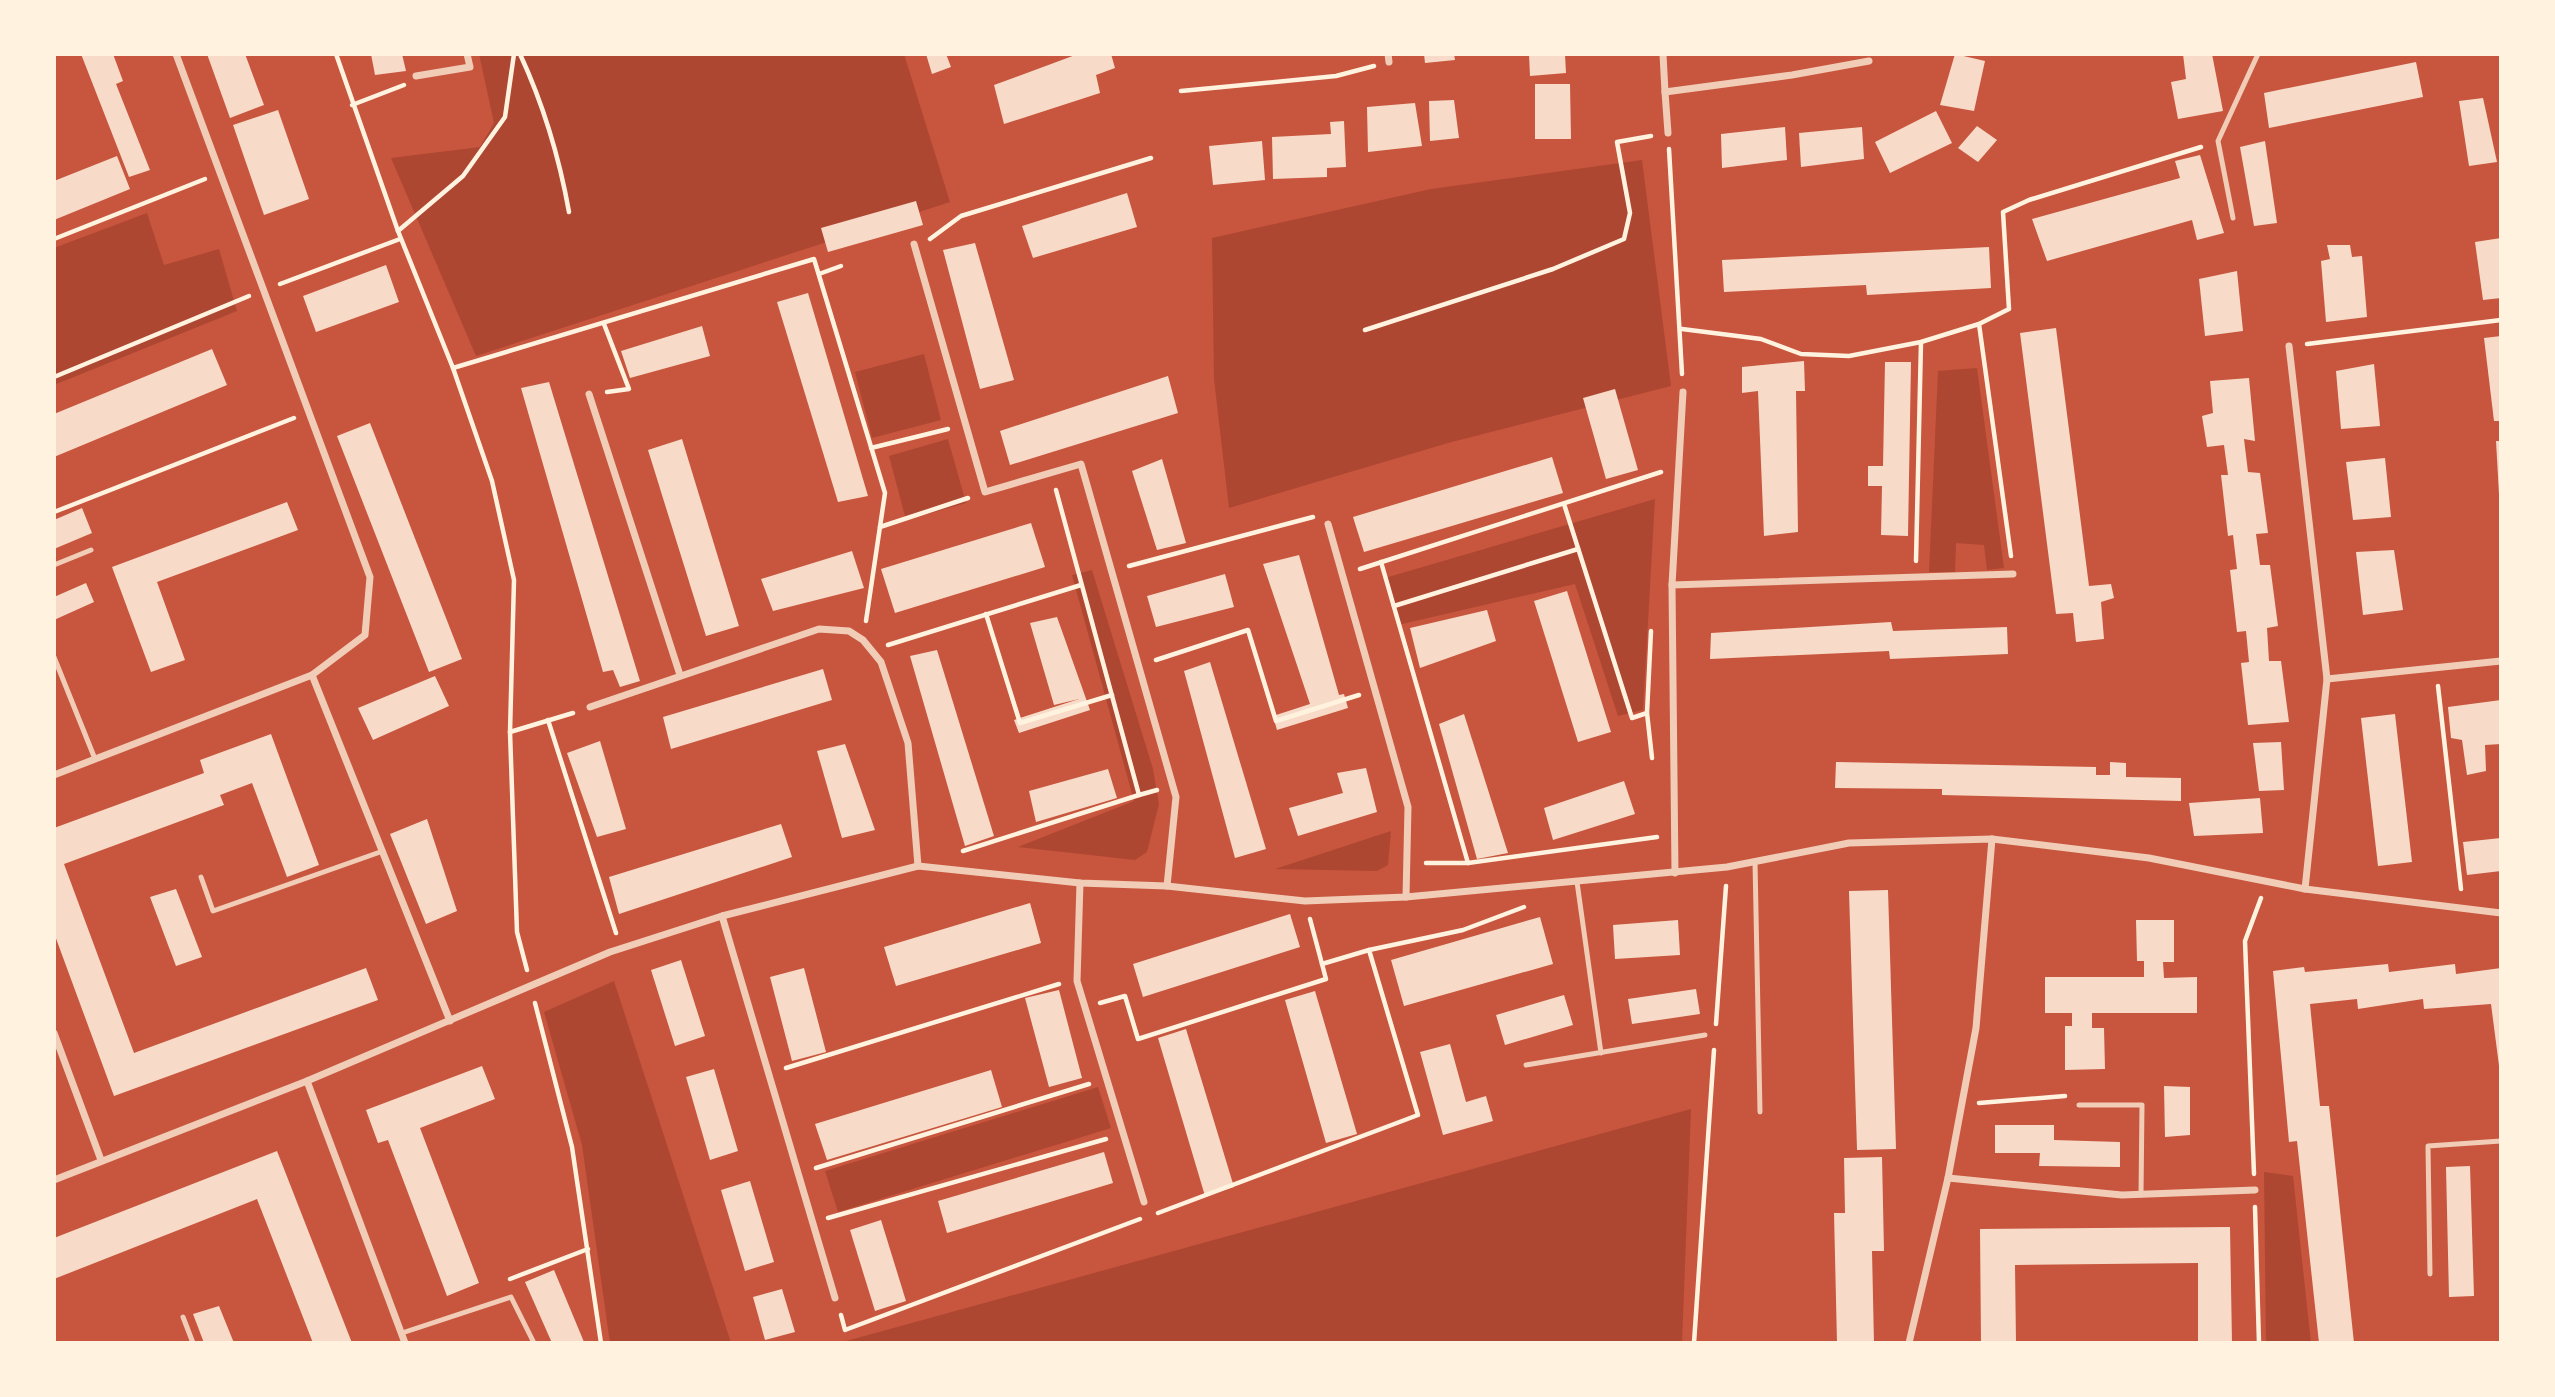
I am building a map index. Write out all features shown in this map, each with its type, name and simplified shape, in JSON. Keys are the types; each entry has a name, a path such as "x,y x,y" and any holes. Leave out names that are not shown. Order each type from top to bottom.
{"street":[{"path":"54,775 312,675 365,635 370,578 176,54"},
{"path":"416,76 470,67 467,54"},
{"path":"1663,54 1668,133"},
{"path":"1665,92 1792,75 1869,61"},
{"path":"914,244 985,492 1081,464 1176,797 1167,887"},
{"path":"2289,346 2327,679 2305,889"},
{"path":"1675,873 1672,585 1683,392"},
{"path":"589,394 680,675"},
{"path":"1328,524 1408,807 1406,897"},
{"path":"1672,585 2013,574"},
{"path":"590,707 819,629 849,631 863,640 881,662 908,743 918,866"},
{"path":"2327,679 2501,661"},
{"path":"312,675 450,1021"},
{"path":"54,1180 307,1081 621,948 722,916 918,866 1080,883 1167,887 1305,901 1406,897 1675,873 1727,867 1849,843 1992,839 2149,858 2305,889 2501,913"},
{"path":"1909,1343 1948,1178 1976,1028 1992,839"},
{"path":"1080,883 1076,979 1144,1202"},
{"path":"722,916 835,1298"},
{"path":"54,1033 101,1160"},
{"path":"307,1081 405,1343"},
{"path":"1948,1178 2141,1195 2255,1190"}],"lane":[{"path":"2233,218 2218,141 2258,54"},
{"path":"54,565 91,550"},
{"path":"54,656 96,759"},
{"path":"201,877 213,911 383,852"},
{"path":"1755,862 1760,1112"},
{"path":"1577,881 1601,1053"},
{"path":"1526,1065 1705,1035"},
{"path":"2079,1105 2142,1105 2141,1195"},
{"path":"2430,1274 2428,1146 2501,1141"},
{"path":"402,1333 511,1297 534,1343"},
{"path":"183,1317 193,1343"}],"path":[{"path":"336,54 397,231 453,368 492,481 514,580 510,732 517,932 572,1147 601,1343"},
{"path":"397,231 463,176 505,117 514,54"},
{"path":"520,54 540,97 555,146 569,212"},
{"path":"1181,92 1336,76 1389,58"},
{"path":"352,105 398,90 416,76"},
{"path":"1365,330 1553,269 1624,240 1630,213 1617,142 1668,133 1682,329 1683,392"},
{"path":"1682,329 1761,339 1801,355 1849,356 1921,342 1979,324 2009,309 2003,212 2028,200 2218,141"},
{"path":"929,240 961,216 1151,158"},
{"path":"54,239 219,173"},
{"path":"54,377 263,291 400,239"},
{"path":"453,368 814,259 885,493 863,640"},
{"path":"818,274 841,266"},
{"path":"2289,346 2501,320"},
{"path":"589,394 629,389 604,324"},
{"path":"1979,324 2013,574"},
{"path":"1916,578 1921,342"},
{"path":"54,512 308,412"},
{"path":"871,448 966,425"},
{"path":"1342,574 1679,467"},
{"path":"1051,472 1139,795"},
{"path":"880,527 985,492"},
{"path":"1564,504 1632,718 1647,713 1654,768"},
{"path":"1111,571 1312,516 1328,524"},
{"path":"1394,607 1578,549"},
{"path":"1381,562 1468,863"},
{"path":"871,650 1081,585"},
{"path":"986,614 1020,723 1112,695"},
{"path":"1138,665 1248,630 1276,721 1375,690"},
{"path":"2437,667 2463,909"},
{"path":"510,732 590,707"},
{"path":"548,720 621,948"},
{"path":"954,854 1173,785"},
{"path":"1406,863 1468,863 1663,837"},
{"path":"1715,1033 1727,867"},
{"path":"2259,1343 2245,941 2267,881"},
{"path":"1084,1008 1125,996 1138,1039 1326,979 1305,901"},
{"path":"1322,964 1369,950 1463,930 1527,906"},
{"path":"835,1298 845,1330 1418,1115 1369,950"},
{"path":"769,1073 1076,979"},
{"path":"1694,1343 1714,1046"},
{"path":"799,1174 1106,1079"},
{"path":"1961,1105 2063,1095 2079,1105"},
{"path":"813,1223 1123,1134"}],"shaded area":[{"path":"479,54 904,54 950,202 476,356 391,158 480,147 494,123"},
{"path":"1642,160 1671,386 1448,443 1229,508 1214,379 1212,238 1431,189"},
{"path":"147,213 164,265 219,249 237,311 54,385 54,248"},
{"path":"924,354 941,420 872,438 855,372"},
{"path":"1977,368 2004,568 1987,570 1984,545 1956,543 1955,572 1929,572 1938,371"},
{"path":"948,439 966,503 906,520 889,456"},
{"path":"1655,499 1643,710 1618,716 1575,584 1398,625 1385,578"},
{"path":"1092,570 1153,769 1159,804 1147,852 1135,860 1018,847 1134,801 1072,575"},
{"path":"1391,831 1388,865 1377,871 1275,869"},
{"path":"614,981 731,1343 610,1343 582,1145 544,1012"},
{"path":"1098,1087 1111,1128 838,1212 825,1171"},
{"path":"1691,1109 1682,1343 839,1343"},
{"path":"2264,1172 2293,1176 2311,1343 2266,1343"}],"building":[{"path":"81,54 113,54 123,81 116,84 150,170 129,177"},
{"path":"207,54 245,54 264,105 230,118"},
{"path":"371,54 402,54 406,71 375,75"},
{"path":"926,54 946,54 951,67 932,74"},
{"path":"1078,54 1111,54 1115,68 1096,75 1100,93 1004,124 994,85"},
{"path":"1424,54 1454,54 1455,60 1425,63"},
{"path":"1529,54 1565,54 1566,73 1530,76"},
{"path":"1955,54 1985,61 1974,111 1940,105"},
{"path":"2183,54 2212,54 2223,111 2178,119 2171,82 2186,79"},
{"path":"2416,62 2423,97 2269,128 2264,93"},
{"path":"1535,84 1570,84 1571,139 1535,139"},
{"path":"2483,98 2497,162 2469,166 2459,101"},
{"path":"1454,100 1459,138 1430,141 1429,101"},
{"path":"1415,103 1422,146 1368,152 1367,107"},
{"path":"278,110 309,199 264,215 233,125"},
{"path":"1936,111 1952,143 1890,173 1875,142"},
{"path":"1344,121 1346,167 1327,168 1327,177 1273,179 1272,137 1331,134 1330,122"},
{"path":"1977,126 1997,140 1978,162 1958,148"},
{"path":"1785,127 1787,160 1722,168 1721,134"},
{"path":"1862,127 1864,159 1801,167 1799,133"},
{"path":"1262,141 1265,180 1213,185 1209,146"},
{"path":"2265,141 2277,223 2254,226 2240,147"},
{"path":"2200,155 2224,233 2197,240 2192,220 2047,261 2032,219 2180,178 2175,161"},
{"path":"117,156 130,189 54,220 54,181"},
{"path":"1127,193 1137,227 1033,258 1022,226"},
{"path":"916,201 923,225 828,252 821,228"},
{"path":"2501,238 2501,298 2483,300 2475,242"},
{"path":"975,243 1014,380 980,389 943,250"},
{"path":"2327,245 2350,245 2352,257 2362,256 2367,317 2326,322 2321,261 2330,259"},
{"path":"1989,247 1991,288 1867,295 1866,285 1724,292 1722,260"},
{"path":"386,265 399,302 316,332 303,296"},
{"path":"2237,271 2243,331 2205,336 2199,279"},
{"path":"808,293 868,496 838,502 777,302"},
{"path":"702,326 710,356 630,378 621,351"},
{"path":"2056,328 2089,586 2111,584 2114,598 2101,602 2104,639 2076,642 2073,613 2056,614 2020,333"},
{"path":"2501,336 2501,421 2494,421 2484,338"},
{"path":"212,349 227,385 54,457 54,414"},
{"path":"1804,361 1805,391 1796,391 1798,532 1764,536 1758,391 1742,393 1742,367"},
{"path":"1885,362 1911,362 1908,536 1881,535 1882,486 1868,486 1868,466 1883,466"},
{"path":"2374,364 2380,426 2341,429 2336,371"},
{"path":"1168,376 1178,413 1010,465 1000,431"},
{"path":"2249,378 2255,441 2244,439 2248,472 2260,473 2268,533 2256,534 2260,565 2270,565 2278,626 2267,628 2269,661 2281,661 2289,722 2248,725 2241,663 2249,662 2246,631 2237,632 2230,570 2237,569 2233,535 2228,536 2221,475 2228,475 2224,445 2207,447 2202,416 2213,413 2210,381"},
{"path":"549,382 640,681 620,687 613,670 603,672 521,388"},
{"path":"1615,389 1638,470 1606,479 1583,398"},
{"path":"370,423 462,659 429,672 337,436"},
{"path":"682,439 739,626 706,636 648,450"},
{"path":"2496,441 2501,441 2501,494 2499,494"},
{"path":"1552,457 1563,493 1364,552 1353,517"},
{"path":"2385,458 2391,517 2353,520 2346,462"},
{"path":"1162,459 1186,543 1157,550 1132,471"},
{"path":"287,502 298,530 157,582 185,660 151,672 112,567"},
{"path":"82,508 92,533 54,549 54,520"},
{"path":"1031,523 1045,567 895,613 881,569"},
{"path":"2394,550 2403,610 2363,615 2356,552"},
{"path":"852,551 864,588 773,611 761,579"},
{"path":"1299,555 1339,695 1344,694 1348,708 1277,730 1273,716 1310,704 1263,564"},
{"path":"1225,574 1234,607 1156,627 1147,596"},
{"path":"86,583 94,602 54,620 54,597"},
{"path":"1567,591 1611,732 1578,742 1534,601"},
{"path":"1487,610 1496,641 1420,668 1410,628"},
{"path":"1057,617 1090,710 1019,733 1014,720 1079,699 1054,705 1030,623"},
{"path":"1891,622 1893,631 2007,627 2008,654 1890,659 1889,651 1710,659 1711,633"},
{"path":"937,650 994,836 965,846 910,656"},
{"path":"1210,662 1266,849 1235,858 1184,671"},
{"path":"823,669 832,700 671,749 663,717"},
{"path":"435,676 449,706 373,740 358,708"},
{"path":"2501,700 2501,744 2485,745 2486,771 2467,775 2462,740 2451,738 2448,707"},
{"path":"1464,714 1508,853 1477,859 1439,724"},
{"path":"2395,714 2412,862 2378,866 2361,718"},
{"path":"271,734 319,865 287,877 252,783 220,795 224,805 64,864 134,1053 366,968 378,1000 114,1096 54,933 54,828 204,773 200,760"},
{"path":"600,741 626,829 597,837 567,753"},
{"path":"2281,742 2284,790 2259,791 2253,743"},
{"path":"845,744 875,830 842,838 817,751"},
{"path":"1836,762 2096,767 2096,775 2110,775 2110,762 2126,763 2126,777 2181,778 2181,801 1942,795 1942,789 1835,788"},
{"path":"1366,768 1377,812 1298,836 1289,808 1343,793 1337,773"},
{"path":"1108,769 1117,798 1036,822 1029,791"},
{"path":"1624,781 1635,814 1553,840 1544,808"},
{"path":"2260,798 2263,833 2194,836 2189,803"},
{"path":"427,819 457,911 426,924 390,834"},
{"path":"781,824 792,857 619,914 609,877"},
{"path":"2501,838 2501,871 2467,875 2463,842"},
{"path":"176,889 202,957 176,966 150,897"},
{"path":"1888,890 1896,1149 1857,1150 1849,891"},
{"path":"1030,903 1041,943 896,986 884,947"},
{"path":"1290,914 1300,947 1143,997 1133,964"},
{"path":"1540,917 1553,964 1404,1006 1391,960"},
{"path":"1678,920 1680,955 1615,959 1613,925"},
{"path":"2136,920 2174,920 2174,962 2163,962 2164,978 2197,977 2197,1013 2092,1013 2092,1028 2104,1028 2105,1069 2065,1070 2065,1026 2072,1026 2072,1013 2045,1013 2045,977 2144,977 2144,961 2137,961"},
{"path":"681,960 705,1036 675,1046 651,970"},
{"path":"2388,964 2389,972 2455,964 2456,974 2501,968 2501,1081 2491,1004 2424,1009 2423,999 2358,1009 2357,999 2310,1004 2320,1106 2329,1106 2354,1343 2319,1343 2297,1141 2289,1142 2273,971 2304,967 2305,972"},
{"path":"804,968 826,1052 792,1061 770,977"},
{"path":"1696,989 1700,1014 1632,1024 1628,999"},
{"path":"1059,990 1082,1078 1049,1087 1025,998"},
{"path":"1315,991 1357,1134 1326,1143 1285,1000"},
{"path":"1564,995 1573,1025 1505,1045 1496,1015"},
{"path":"1186,1029 1234,1187 1205,1196 1158,1038"},
{"path":"1450,1044 1466,1102 1486,1096 1493,1121 1443,1135 1420,1052"},
{"path":"482,1066 495,1099 420,1128 479,1283 447,1296 388,1140 378,1143 366,1110"},
{"path":"714,1069 738,1151 710,1160 686,1077"},
{"path":"991,1070 1002,1107 827,1160 815,1124"},
{"path":"2164,1086 2190,1087 2190,1135 2165,1137"},
{"path":"1995,1125 2054,1125 2054,1140 2120,1142 2120,1167 2039,1166 2040,1153 1995,1153"},
{"path":"277,1151 352,1343 313,1343 257,1199 54,1279 54,1238"},
{"path":"1104,1152 1113,1183 947,1233 938,1201"},
{"path":"1882,1157 1884,1251 1872,1251 1874,1343 1837,1343 1834,1213 1845,1213 1844,1158"},
{"path":"2470,1166 2474,1296 2449,1297 2446,1167"},
{"path":"750,1181 774,1262 745,1271 721,1190"},
{"path":"881,1220 906,1301 875,1311 850,1230"},
{"path":"2230,1227 2232,1343 2198,1343 2198,1263 2015,1265 2016,1343 1981,1343 1980,1229"},
{"path":"554,1270 584,1342 552,1343 525,1282"},
{"path":"782,1289 795,1332 765,1340 753,1297"},
{"path":"219,1306 234,1343 204,1343 193,1314"}]}
